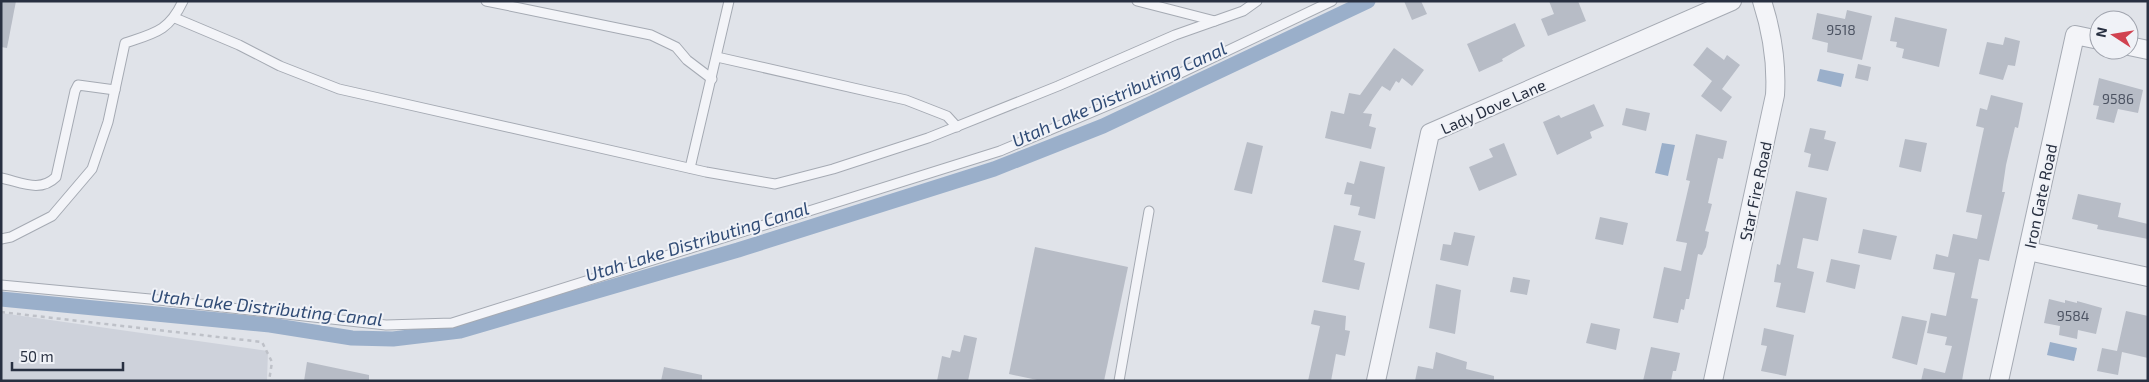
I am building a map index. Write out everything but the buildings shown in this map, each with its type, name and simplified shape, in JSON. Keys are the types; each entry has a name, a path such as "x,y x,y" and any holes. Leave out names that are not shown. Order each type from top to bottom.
{"street":[{"name":"Lady Dove Lane","path":"1376,381 1430,134 1732,1"},
{"name":"Star Fire Road","path":"1713,381 1775,95 1776,76 1773,40 1762,1"},
{"name":"Iron Gate Road","path":"1999,381 2075,35 2089,38"},
{"path":"2028,250 2148,277"}],"lane":[{"path":"1,238 11,237 52,216 92,169 108,122 125,43 160,31 175,18 183,1"},
{"path":"486,1 651,35 676,47 687,60 712,79"},
{"path":"690,168 729,1"},
{"path":"1137,1 1216,21"},
{"path":"175,18 239,45 280,66 339,89 690,168 775,184 833,169 957,127 1175,35 1243,11 1257,1"},
{"path":"1,285 386,325 452,323 1000,150 1149,88 1332,1"},
{"path":"717,57 906,100 947,116 957,127"},
{"path":"1,178 41,187 49,185 56,178 75,91 78,85 115,90"},
{"path":"1119,381 1149,211"}],"path":[{"path":"1,312 262,342 272,362 269,381"}],"shaded area":[{"path":"1,313 268,351 267,381 1,381"}],"water":[{"path":"1820,69 1844,74 1841,87 1817,81"},
{"path":"1662,143 1675,145 1668,176 1655,173"},
{"path":"2050,342 2077,348 2074,361 2047,355"}],"waterway":[{"name":"Utah Lake Distributing Canal","path":"1,299 270,325 352,338 393,339 460,331 738,250 994,169 1103,126 1368,1"}]}
